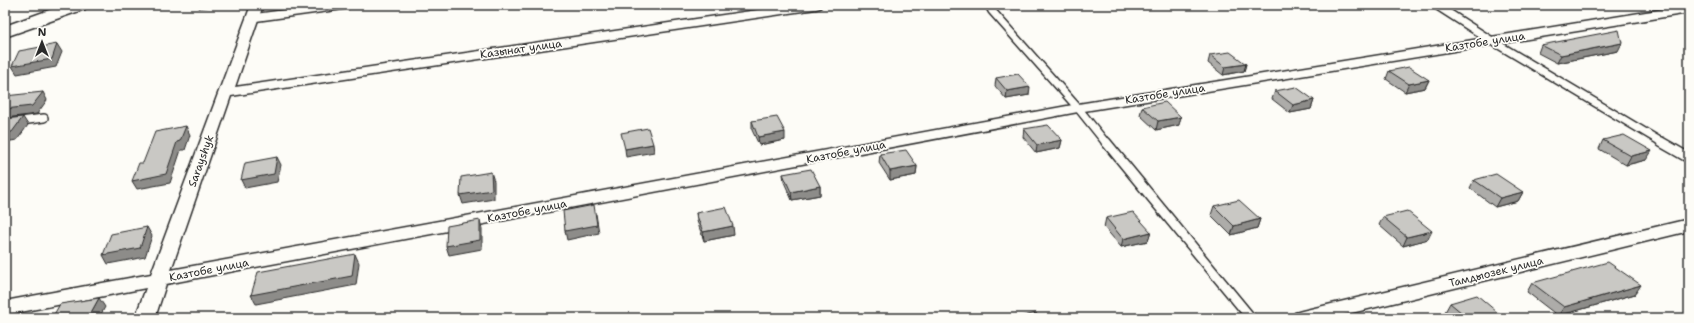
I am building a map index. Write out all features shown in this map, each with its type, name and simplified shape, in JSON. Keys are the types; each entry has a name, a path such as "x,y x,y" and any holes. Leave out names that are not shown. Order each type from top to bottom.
{"main road":[{"path":"5,32 79,5"}],"street":[{"name":"Казынат улица","path":"226,93 816,5"},
{"name":"Казтобе улица","path":"5,308 1078,108 1689,9"},
{"name":"Sarayshyk","path":"145,318 254,12"},
{"name":"Тамдыозек улица","path":"1302,318 1689,225"}],"lane":[{"path":"254,12 347,5"},
{"path":"989,5 992,11 1078,108 1251,318"},
{"path":"1436,5 1492,41 1689,158"},
{"path":"5,123 44,118"}],"building":[{"path":"1619,30 1622,43 1561,55 1541,45"},
{"path":"57,44 52,59 12,66 19,51"},
{"path":"1230,52 1246,64 1225,67 1210,55"},
{"path":"1409,67 1429,80 1409,84 1389,71"},
{"path":"1018,74 1030,87 1007,91 996,78"},
{"path":"1296,87 1314,100 1293,105 1275,91"},
{"path":"43,92 32,106 5,109 5,96"},
{"path":"1165,102 1181,117 1158,121 1142,107"},
{"path":"23,117 12,132 5,132 5,119"},
{"path":"777,117 785,132 758,137 752,121"},
{"path":"1048,125 1062,140 1037,145 1024,129"},
{"path":"186,126 180,141 177,142 166,174 132,181 139,163 143,163 155,132"},
{"path":"648,128 653,144 625,149 621,133"},
{"path":"1624,135 1652,151 1631,156 1603,140"},
{"path":"906,150 917,166 890,171 880,154"},
{"path":"277,157 274,174 241,180 245,163"},
{"path":"811,169 820,186 791,192 783,174"},
{"path":"491,172 492,190 460,195 461,177"},
{"path":"1496,174 1523,192 1500,198 1474,180"},
{"path":"1239,200 1260,219 1234,226 1214,206"},
{"path":"594,205 597,225 565,231 563,211"},
{"path":"726,207 733,226 703,232 696,213"},
{"path":"1407,211 1432,231 1407,237 1383,217"},
{"path":"1133,212 1151,232 1123,239 1106,218"},
{"path":"480,220 480,240 446,246 447,226"},
{"path":"147,227 140,248 103,255 111,234"},
{"path":"355,254 352,276 251,295 258,272"},
{"path":"1608,262 1641,285 1564,307 1532,283"},
{"path":"1477,295 1504,318 1468,318 1450,303"},
{"path":"99,298 88,318 52,318 60,304"},
{"path":"1036,313 1039,318 1016,318"}]}
